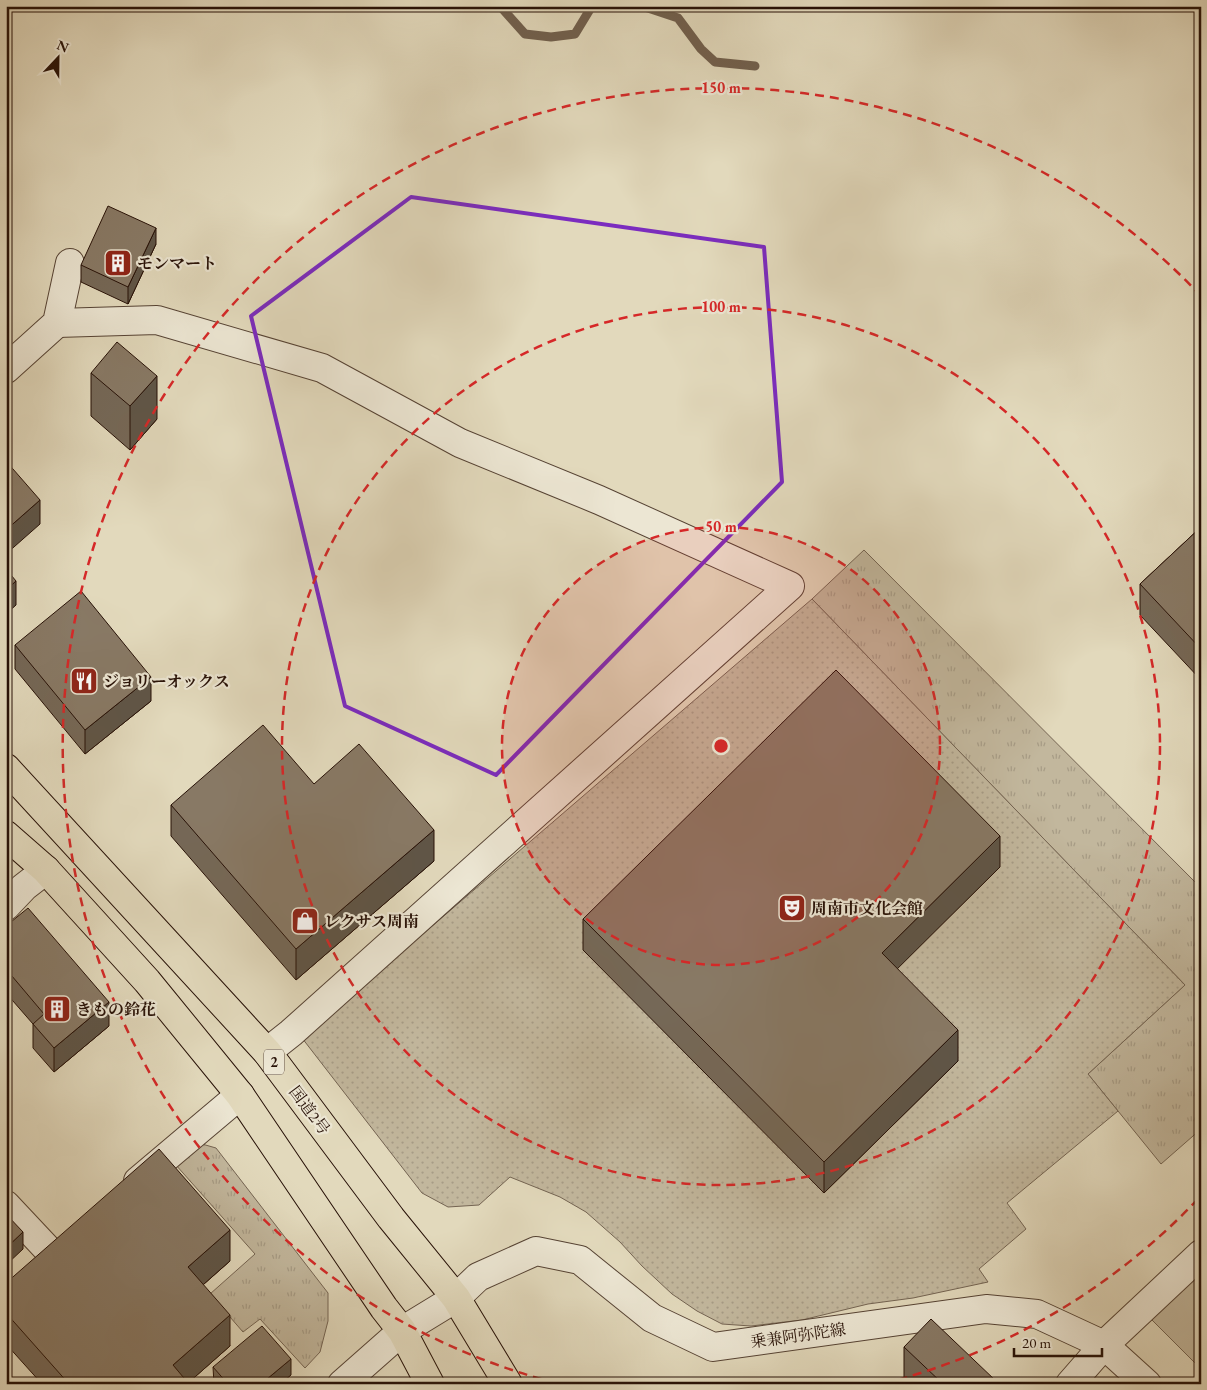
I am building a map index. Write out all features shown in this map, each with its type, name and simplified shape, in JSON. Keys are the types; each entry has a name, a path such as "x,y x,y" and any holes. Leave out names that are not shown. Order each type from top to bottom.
{"highway":[{"name":"国道2号","path":"6,768 267,1052 392,1218 456,1298 508,1384"},
{"path":"6,835 46,870 147,982 240,1095 384,1308 402,1330 430,1384"}],"street":[{"path":"6,368 58,323 70,264"},
{"path":"58,323 157,320 322,368 460,444 599,500 790,586 291,1033 267,1052"},
{"path":"6,906 24,887 46,870"},
{"path":"120,1196 240,1095"},
{"path":"6,1206 52,1254"},
{"name":"乗兼阿弥陀線","path":"342,1384 402,1330 456,1298 478,1277 536,1251 580,1260 652,1318 713,1347 986,1309 1037,1314 1104,1345 1147,1384"},
{"path":"1070,1384 1104,1345 1201,1254"}],"highlighted area":[{"path":"411,197 764,247 782,482 496,775 345,706 251,316"}],"green space":[{"path":"864,550 1201,888 1201,999 1199,1001 1201,1004 1201,1129 1161,1164 1088,1074 1185,985 812,599"},
{"path":"812,599 1185,985 1088,1074 1118,1111 1007,1203 1026,1229 979,1269 988,1282 913,1298 868,1304 802,1320 751,1326 722,1324 697,1311 672,1294 620,1242 586,1212 560,1197 510,1177 479,1205 448,1207 422,1193 302,1038"},
{"path":"195,1142 216,1148 328,1293 328,1321 320,1352 305,1368 260,1319 243,1332 210,1294 255,1254 167,1155"},
{"path":"1201,1257 1201,1369 1140,1308"}],"building":[{"name":"モンマート","path":"108,206 156,228 128,287 81,265"},
{"path":"117,342 157,376 130,406 91,373"},
{"path":"6,461 40,500 6,530"},
{"path":"1201,527 1201,649 1140,584"},
{"path":"6,569 16,581 6,590"},
{"path":"81,591 151,677 85,730 15,645"},
{"name":"周南市文化会館","path":"836,670 1000,836 882,953 958,1030 824,1162 583,919"},
{"name":"レクサス周南","path":"263,725 314,784 359,744 434,830 296,949 171,805"},
{"name":"きもの鈴花","path":"28,908 109,1002 54,1048 33,1024 44,1014 6,969 6,926"},
{"path":"159,1149 230,1230 188,1267 230,1315 173,1365 189,1384 69,1384 6,1313 6,1283"},
{"path":"6,1214 23,1232 6,1248"},
{"path":"931,1319 996,1381 993,1384 943,1384 904,1347"},
{"path":"262,1326 291,1359 261,1384 228,1384 213,1367"}],"waterway":[{"path":"500,6 525,34 551,37 575,34 592,6"},
{"path":"642,6 678,18 701,49 715,62 755,66"}],"place":[{"name":"モンマート","path":"118,263"},
{"name":"ジョリーオックス","path":"84,681"},
{"name":"周南市文化会館","path":"792,908"},
{"name":"レクサス周南","path":"305,921"},
{"name":"きもの鈴花","path":"57,1009"}]}
